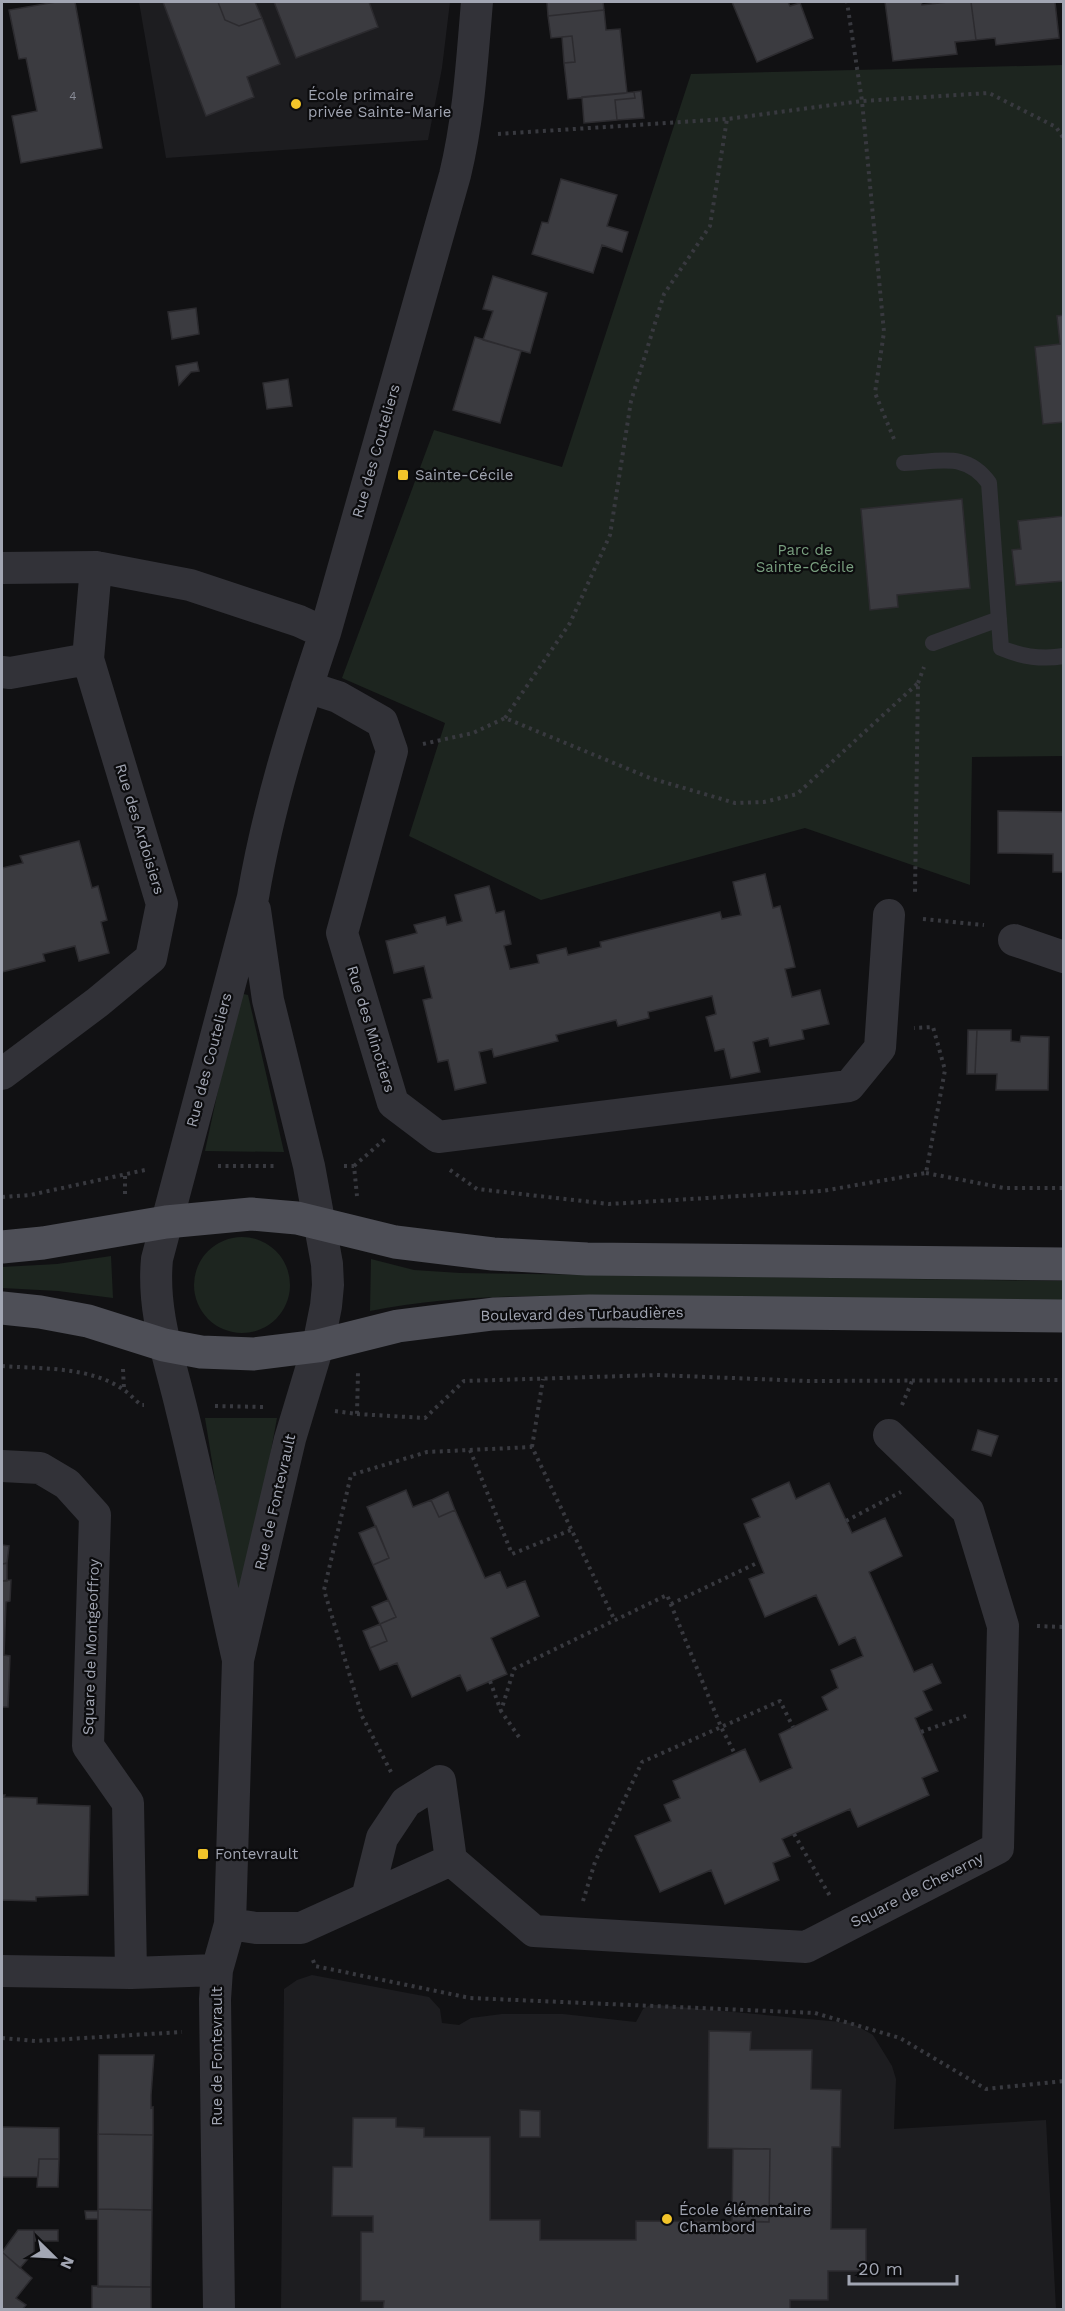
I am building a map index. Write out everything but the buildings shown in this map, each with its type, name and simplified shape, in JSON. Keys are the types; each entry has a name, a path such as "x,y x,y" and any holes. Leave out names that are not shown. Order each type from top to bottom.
{"main road":[{"path":"2,1247 43,1243 166,1222 273,1214 395,1242 493,1254 587,1259 1064,1264"},
{"name":"Boulevard des Turbaudières","path":"2,1308 88,1321 164,1345 201,1352 254,1354 318,1346 398,1326 493,1314 590,1311 1064,1316"}],"street":[{"name":"Rue des Couteliers","path":"166,1222 253,897 262,845 307,687 325,633 464,136 472,78 477,2"},
{"path":"2,568 96,567 190,585 299,621 325,633"},
{"name":"Rue des Ardoisiers","path":"2,1074 98,1002 151,958 162,904 88,658 96,567"},
{"path":"2,672 10,673 88,658"},
{"path":"307,687 338,697 382,722 392,751"},
{"name":"Rue des Minotiers","path":"392,751 342,933 393,1103 438,1137 849,1086 880,1048 881,1030"},
{"name":"Rue des Couteliers","path":"253,897 268,1000 309,1166 320,1223"},
{"path":"881,1030 902,917"},
{"path":"1014,940 1064,957"},
{"path":"164,1345 155,1280 157,1259 166,1222"},
{"path":"318,1346 328,1285 320,1223"},
{"name":"Rue de Fontevrault","path":"164,1345 181,1405 238,1660"},
{"name":"Rue de Fontevrault","path":"219,2310 215,2030 217,1970 230,1924 238,1660 298,1407 318,1346"},
{"name":"Square de Cheverny","path":"451,1860 534,1930 806,1947 998,1848 1003,1626 968,1511 890,1435"},
{"name":"Square de Montgeoffroy","path":"2,1466 40,1468 68,1484 95,1515 88,1746 128,1803 131,1972"},
{"path":"230,1924 256,1928 301,1928 451,1860 440,1781 406,1802 382,1838 367,1898"},
{"path":"2,1971 217,1970"}],"lane":[{"path":"904,463 962,461 979,469 989,483 1002,648 1024,656 1045,659 1064,656"},
{"path":"933,642 999,619"}],"path":[{"path":"847,2 862,101 884,332 875,393 904,463"},
{"path":"464,136 727,119 862,101 989,93 1056,127 1064,139"},
{"path":"392,751 473,733 505,718 570,622 610,535 632,400 664,294 710,226 727,119"},
{"path":"505,718 650,778 735,803 764,802 797,794 918,683 902,917 984,924 1014,940"},
{"path":"881,1030 933,1027 945,1070 926,1173"},
{"path":"2,1197 30,1195 139,1171 180,1166 354,1166 386,1138"},
{"path":"441,1163 477,1189 609,1204 822,1191 926,1173 1004,1188 1064,1188"},
{"path":"354,1166 360,1233"},
{"path":"357,1414 359,1335"},
{"path":"2,1366 71,1372 104,1379 124,1390 141,1405 298,1407 357,1414 424,1418 464,1381 657,1375 807,1381 1064,1380"},
{"path":"543,1378 532,1447 615,1621"},
{"path":"406,1802 362,1716 324,1590 351,1475 427,1452 532,1447"},
{"path":"470,1450 512,1554 571,1530"},
{"path":"846,1521 932,1476"},
{"path":"671,1604 759,1562"},
{"path":"501,1711 514,1669 667,1595 721,1727 735,1754"},
{"path":"490,1681 501,1711 519,1737"},
{"path":"573,1933 595,1862 642,1762 780,1701 794,1727"},
{"path":"921,1732 1002,1703"},
{"path":"794,1834 847,1926"},
{"path":"301,1928 315,1966 470,1998 815,2013 900,2038 986,2089 1064,2081"},
{"path":"2,2038 36,2041 215,2030"}],"shaded area":[{"name":"École primaire privée Sainte-Marie","path":"139,2 450,2 442,68 428,140 166,158"},
{"name":"École élémentaire Chambord","path":"312,1975 429,1997 440,2009 442,2023 459,2025 471,2018 502,2014 563,2014 636,2022 643,2009 650,2005 852,2023 873,2035 892,2066 896,2079 894,2129 1046,2120 1056,2309 281,2310 284,1989 297,1980"}],"green space":[{"name":"Parc de Sainte-Cécile","path":"1063,65 1063,756 972,757 970,885 805,828 541,900 409,836 445,723 342,678 434,430 562,467 691,74"},
{"path":"239,993 248,995 284,1152 205,1151"},
{"path":"233,1237 251,1237 269,1245 282,1258 290,1276 287,1304 269,1325 251,1333 233,1333 215,1325 202,1312 194,1294 194,1276 202,1258 215,1245"},
{"path":"111,1256 113,1298 58,1291 2,1288 2,1267 57,1264"},
{"path":"371,1259 414,1270 460,1273 1064,1281 1063,1300 521,1296 445,1300 370,1311"},
{"path":"205,1418 277,1418 244,1597 234,1598"}],"place":[{"name":"École primaire privée Sainte-Marie","path":"296,104"},
{"name":"Sainte-Cécile","path":"403,475"},
{"name":"Fontevrault","path":"203,1854"},
{"name":"École élémentaire Chambord","path":"667,2219"}]}
